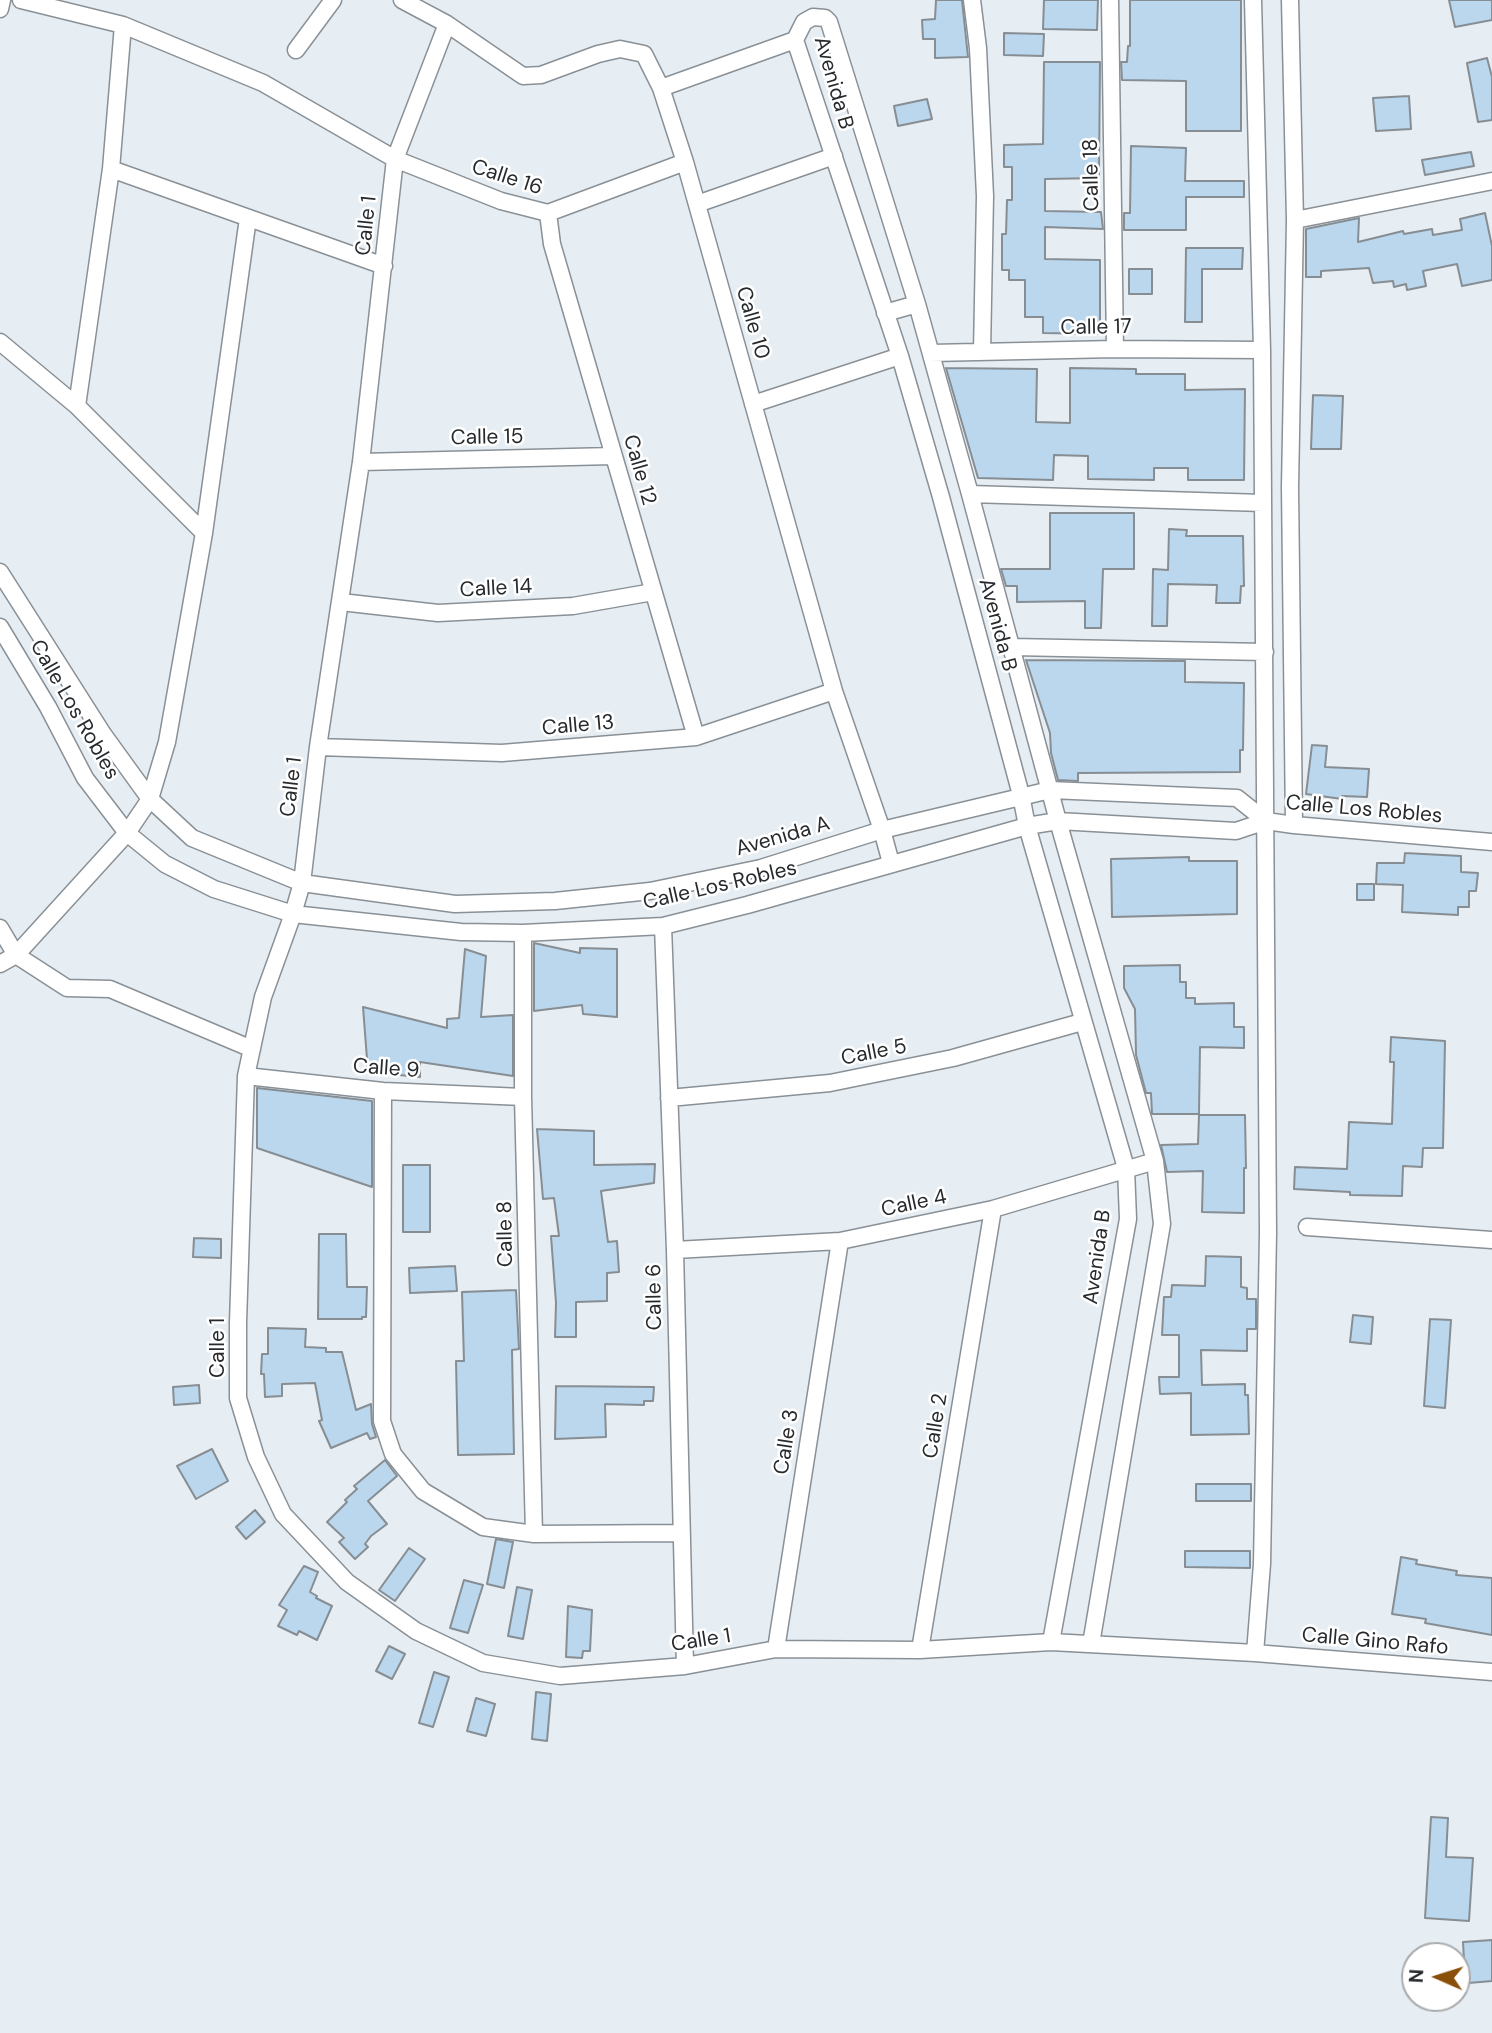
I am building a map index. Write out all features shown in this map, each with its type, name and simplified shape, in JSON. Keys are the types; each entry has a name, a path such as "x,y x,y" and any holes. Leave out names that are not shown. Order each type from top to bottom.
{"street":[{"path":"0,9 2,0"},
{"name":"Calle 16","path":"21,0 123,25 262,83 395,159 500,201 548,213 685,162"},
{"path":"296,50 333,0"},
{"name":"Calle 10","path":"402,0 447,24 523,76 541,75 597,54 620,49 644,54 661,88 685,162 834,691 891,863"},
{"path":"972,0 978,48 985,195 982,352"},
{"name":"Calle 18","path":"1110,0 1115,349"},
{"path":"1253,0 1262,349 1268,1247 1262,1564 1255,1653"},
{"path":"1290,0 1295,220 1290,487 1294,825"},
{"name":"Avenida B","path":"1051,1642 1128,1219 1126,1168 1027,826 941,497 900,356 795,40 804,22 813,17 825,18 829,22 917,304 971,494 1058,821 1155,1161 1162,1224 1091,1644"},
{"name":"Calle 1","path":"447,24 395,159 361,462 318,747 302,883 263,997 246,1076 238,1398 256,1457 283,1514 346,1582 415,1630 482,1663 560,1676 685,1667 776,1649 920,1650 1051,1642 1255,1653"},
{"path":"77,406 111,169 123,25"},
{"path":"661,88 795,40"},
{"path":"697,204 834,156"},
{"path":"111,169 384,266"},
{"path":"1295,220 1492,181"},
{"name":"Calle 12","path":"548,213 552,244 696,737"},
{"path":"0,964 16,955 127,833 150,799 167,742 204,533 248,218"},
{"path":"885,313 917,304"},
{"path":"0,342 77,406 204,533"},
{"name":"Calle 17","path":"931,353 1262,349"},
{"path":"753,404 900,356"},
{"name":"Calle 15","path":"361,462 613,456"},
{"path":"971,494 1263,503"},
{"name":"Avenida A","path":"0,572 103,734 150,799 192,838 302,883 455,904 555,901 650,891 761,868 882,830 1050,790 1237,798 1266,821"},
{"name":"Calle 14","path":"341,602 438,612 573,606 653,592"},
{"name":"Calle Los Robles","path":"0,627 48,707 85,778 127,833 165,864 215,889 293,914 461,932 523,933 663,926 1027,826 1058,821 1236,831 1266,821 1492,842"},
{"path":"1012,647 1265,652"},
{"name":"Calle 13","path":"318,747 502,753 696,737 834,691"},
{"name":"Calle 6","path":"663,926 675,1250 685,1667"},
{"path":"0,928 16,955 67,988 110,989 252,1049"},
{"name":"Calle 8","path":"523,933 523,1097 534,1534"},
{"name":"Calle 5","path":"669,1098 830,1083 953,1058 1082,1022"},
{"name":"Calle 9","path":"246,1076 383,1091 523,1097"},
{"path":"383,1091 382,1421 393,1454 423,1491 483,1527 534,1534 681,1533"},
{"name":"Calle 4","path":"675,1250 840,1241 993,1209 1155,1161"},
{"name":"Calle 2","path":"920,1650 993,1209"},
{"path":"1307,1227 1492,1240"},
{"name":"Calle 3","path":"776,1649 840,1241"},
{"name":"Calle Gino Rafo","path":"1255,1653 1492,1672"}],"building":[{"path":"936,0 962,0 968,57 935,58 935,39 923,39 922,20 935,19"},
{"path":"1044,0 1098,0 1097,30 1043,29"},
{"path":"1130,0 1241,0 1241,131 1186,131 1186,81 1122,80 1121,62 1127,62 1130,46"},
{"path":"1449,0 1492,0 1492,20 1455,27"},
{"path":"1004,33 1044,34 1043,56 1004,55"},
{"path":"1487,58 1492,77 1492,120 1478,122 1467,63"},
{"path":"1044,62 1100,62 1099,178 1045,179 1045,211 1101,212 1103,229 1045,227 1045,259 1100,260 1100,334 1043,333 1043,317 1025,317 1025,280 1009,280 1009,270 1002,270 1002,234 1006,234 1007,200 1012,200 1012,167 1004,167 1004,145 1043,144"},
{"path":"1409,96 1411,129 1376,131 1373,98"},
{"path":"927,99 932,119 898,126 894,106"},
{"path":"1131,146 1186,148 1185,181 1244,181 1244,197 1186,197 1186,230 1124,230 1124,213 1130,213"},
{"path":"1471,152 1474,166 1425,175 1422,160"},
{"path":"1485,213 1492,246 1492,280 1462,286 1457,264 1423,271 1426,286 1407,290 1406,284 1394,287 1393,281 1373,283 1369,268 1321,271 1321,277 1306,277 1306,229 1359,218 1358,242 1403,231 1404,234 1432,229 1433,235 1462,230 1460,219"},
{"path":"1186,248 1243,248 1242,269 1202,269 1202,322 1185,322"},
{"path":"1129,269 1152,269 1152,294 1129,294"},
{"path":"946,368 1037,369 1036,422 1070,423 1070,368 1136,369 1136,374 1185,374 1185,390 1245,389 1244,480 1188,480 1188,468 1154,468 1154,480 1088,479 1088,456 1054,455 1053,480 978,478"},
{"path":"1313,395 1343,396 1341,449 1311,449"},
{"path":"1050,513 1134,513 1134,569 1103,569 1101,628 1085,628 1085,601 1017,602 1017,586 1006,586 1001,569 1050,569"},
{"path":"1169,529 1187,530 1186,536 1243,536 1244,586 1241,586 1240,603 1216,603 1217,585 1168,584 1167,626 1152,626 1153,569 1168,570"},
{"path":"1026,660 1185,661 1185,682 1244,683 1240,772 1078,773 1078,781 1058,780 1051,753 1050,733"},
{"path":"1312,745 1327,746 1325,767 1369,769 1367,797 1342,796 1342,799 1306,794"},
{"path":"1405,853 1461,856 1461,872 1478,873 1476,891 1469,891 1469,907 1458,907 1458,915 1402,912 1403,885 1376,884 1377,863 1404,863"},
{"path":"1189,857 1189,861 1237,861 1237,914 1112,917 1111,859"},
{"path":"1357,884 1374,884 1374,900 1357,900"},
{"path":"534,943 580,953 580,948 617,949 617,1017 583,1014 582,1005 534,1011"},
{"path":"465,949 486,956 481,1017 513,1015 513,1076 420,1062 420,1077 368,1072 363,1007 447,1028 447,1019 459,1018"},
{"path":"1180,965 1180,982 1186,982 1186,998 1195,998 1195,1004 1234,1003 1234,1027 1244,1027 1244,1048 1200,1047 1199,1114 1152,1114 1151,1093 1146,1093 1136,1055 1135,1009 1124,988 1124,966"},
{"path":"1391,1037 1445,1041 1443,1148 1423,1148 1422,1167 1403,1166 1402,1196 1350,1195 1350,1192 1294,1189 1295,1167 1347,1169 1349,1122 1392,1124 1394,1062 1390,1062"},
{"path":"257,1088 372,1101 372,1187 257,1148"},
{"path":"1199,1115 1245,1115 1244,1213 1202,1212 1203,1171 1167,1172 1161,1145 1198,1144"},
{"path":"537,1129 594,1131 594,1165 655,1164 654,1183 601,1191 608,1242 617,1241 619,1272 607,1273 607,1301 576,1302 576,1337 555,1337 556,1303 551,1236 559,1236 554,1198 543,1199"},
{"path":"403,1165 430,1165 430,1232 403,1232"},
{"path":"319,1234 346,1234 347,1287 367,1287 366,1317 318,1319"},
{"path":"194,1238 221,1239 221,1258 193,1257"},
{"path":"1206,1256 1241,1257 1241,1287 1247,1288 1247,1299 1256,1299 1256,1329 1247,1329 1247,1351 1201,1350 1202,1385 1245,1384 1245,1395 1248,1395 1249,1434 1191,1435 1191,1393 1160,1394 1159,1377 1179,1377 1179,1335 1162,1335 1164,1297 1171,1297 1172,1285 1205,1286"},
{"path":"455,1266 457,1291 410,1293 409,1268"},
{"path":"516,1290 519,1349 512,1350 514,1454 458,1455 456,1361 464,1361 462,1292"},
{"path":"1353,1315 1373,1317 1371,1344 1350,1342"},
{"path":"1430,1319 1451,1320 1445,1408 1424,1406"},
{"path":"268,1328 306,1329 305,1347 326,1348 326,1352 342,1352 356,1410 371,1404 376,1437 370,1439 367,1433 331,1448 319,1421 322,1420 315,1383 282,1384 282,1396 265,1397 264,1374 261,1374 262,1354 268,1354"},
{"path":"199,1385 200,1403 174,1405 173,1387"},
{"path":"556,1386 654,1387 653,1401 644,1401 644,1405 605,1404 606,1437 555,1439"},
{"path":"212,1449 228,1481 196,1499 177,1466"},
{"path":"385,1460 397,1476 368,1501 387,1524 371,1536 365,1544 368,1547 355,1559 339,1542 344,1538 327,1522 357,1489 354,1486"},
{"path":"1196,1484 1251,1484 1251,1501 1196,1501"},
{"path":"255,1510 265,1522 246,1539 236,1527"},
{"path":"496,1539 513,1542 504,1588 487,1584"},
{"path":"409,1548 425,1559 395,1601 379,1590"},
{"path":"1185,1551 1250,1551 1250,1568 1185,1567"},
{"path":"1401,1557 1417,1560 1416,1564 1457,1571 1456,1575 1492,1578 1492,1635 1392,1614"},
{"path":"304,1566 318,1572 310,1592 332,1606 317,1640 299,1631 297,1635 278,1626 287,1610 279,1605"},
{"path":"464,1580 483,1585 468,1633 450,1628"},
{"path":"517,1587 532,1590 523,1639 508,1636"},
{"path":"568,1606 592,1610 590,1651 583,1651 582,1658 566,1657"},
{"path":"389,1646 405,1654 392,1679 376,1671"},
{"path":"434,1672 449,1677 433,1727 419,1723"},
{"path":"536,1692 551,1694 547,1741 532,1739"},
{"path":"476,1698 495,1704 486,1736 467,1731"},
{"path":"1431,1817 1448,1818 1446,1857 1473,1858 1469,1921 1425,1918"},
{"path":"1492,1940 1492,1981 1471,1983 1471,1942 1463,1942"}]}
